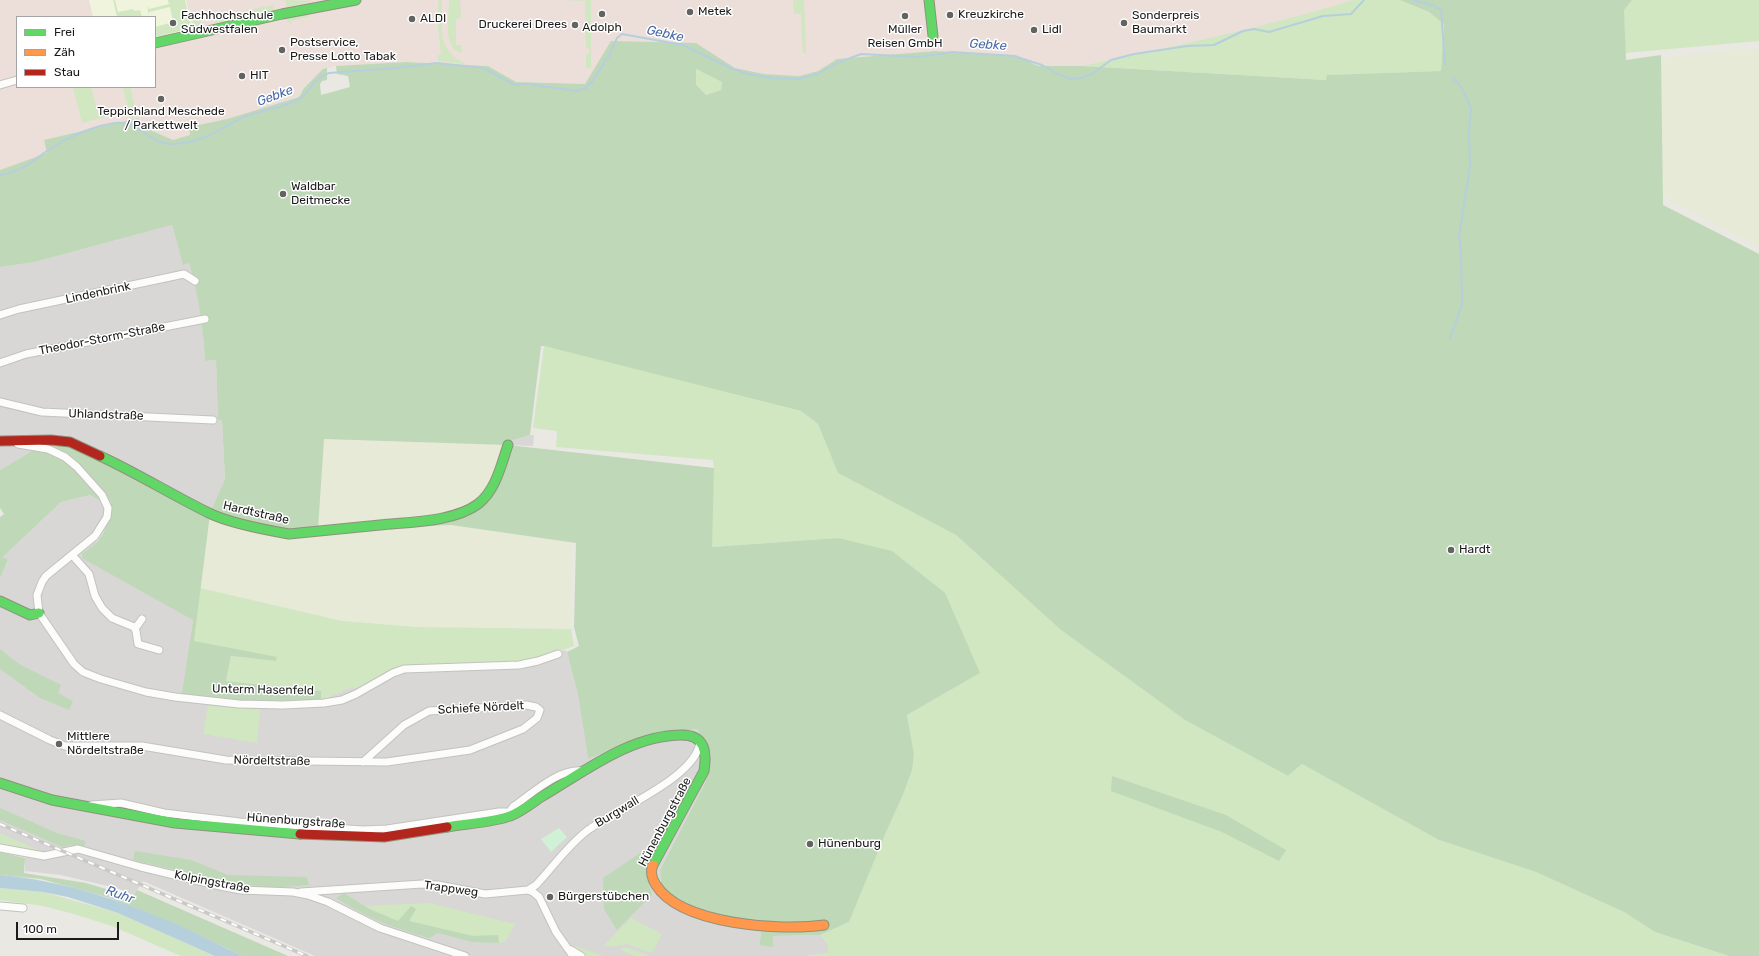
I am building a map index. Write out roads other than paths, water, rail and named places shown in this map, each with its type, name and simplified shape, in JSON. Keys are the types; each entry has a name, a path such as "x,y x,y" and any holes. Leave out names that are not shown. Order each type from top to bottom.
{"street":[{"path":"156,43 336,3 356,0"},
{"path":"929,0 933,36"},
{"path":"0,85 16,80"},
{"name":"Lindenbrink","path":"0,315 19,309 184,274 195,281"},
{"name":"Theodor-Storm-Straße","path":"0,363 26,354 205,318"},
{"name":"Uhlandstraße","path":"0,402 42,412 213,420"},
{"name":"Hardtstraße","path":"3,441 51,440 70,442 103,456 210,514 266,530 295,534 436,519 464,512 478,504 488,494 496,480 508,445"},
{"path":"0,601 30,615 39,613 37,599 42,582 48,574 92,540 102,526 108,512 105,499 77,467 59,453 48,449 3,441"},
{"path":"73,556 89,574 95,596 104,611 112,618 134,627 138,644 159,650"},
{"name":"Unterm Hasenfeld","path":"39,613 70,660 88,674 146,692 231,703 283,705 331,702 356,694 393,673 404,669 519,665 538,661 558,654"},
{"path":"134,627 137,626 142,619"},
{"name":"Schiefe Nördelt","path":"363,762 404,725 429,712 526,706 536,707 540,713"},
{"name":"Nördeltstraße","path":"0,715 65,746 142,746 226,760 363,762 407,760 470,750 511,735 534,721 540,713"},
{"name":"Hünenburgstraße","path":"0,783 52,800 175,823 275,833 362,837 398,835 508,812 614,753 652,738 683,734 691,735 700,740 701,754 705,767 698,785 652,867 650,877 654,886 664,896 678,904 744,924 796,928 824,925"},
{"name":"Burgwall","path":"528,890 542,879 588,830 672,780 701,754"},
{"name":"Kolpingstraße","path":"0,848 44,856 75,849 135,866 220,886 241,890 293,892 319,898 369,924 465,956"},
{"path":"539,897 542,879"},
{"name":"Trappweg","path":"293,892 422,884 438,885 485,894 528,890"},
{"path":"528,890 534,892 539,897 556,932 573,956"},
{"path":"0,906 23,908"},
{"path":"567,948 581,956"}],"water":[{"path":"0,875 46,882 90,892 111,899 176,924 243,956 215,956 118,913 68,897 43,892 0,888"}],"waterway":[{"name":"Gebke","path":"0,175 17,170 29,164 53,147 75,135 99,126 115,123 130,125 163,143 177,144 197,140 210,135 246,116 286,105 298,100 316,81 329,73 437,63 483,68 515,85 528,84 576,91 586,88 593,80 610,54 617,38 622,34 683,45 733,69 748,74 772,78 798,79 818,74 835,64 861,54 919,57 952,52 1014,56 1042,65 1071,79 1081,78 1092,74 1111,60 1134,54 1187,46 1214,45 1243,31 1254,29 1269,32 1323,16 1351,14 1364,0"},
{"path":"1413,0 1435,6 1441,10 1445,65"},
{"path":"1450,339 1462,304 1461,252 1459,237 1470,165 1469,133 1471,108 1461,87 1453,78"}],"railway":[{"path":"0,824 307,956"}],"place":[{"name":"Metek","path":"690,12"},
{"name":"Adolph","path":"602,14"},
{"name":"Kreuzkirche","path":"950,15"},
{"name":"Müller Reisen GmbH","path":"905,16"},
{"name":"ALDI","path":"412,19"},
{"name":"Fachhochschule Südwestfalen","path":"173,23"},
{"name":"Sonderpreis Baumarkt","path":"1124,23"},
{"name":"Druckerei Drees","path":"575,25"},
{"name":"Lidl","path":"1034,30"},
{"name":"Postservice, Presse Lotto Tabak","path":"282,50"},
{"name":"HIT","path":"242,76"},
{"name":"Teppichland Meschede / Parkettwelt","path":"161,99"},
{"name":"Waldbar Deitmecke","path":"283,194"},
{"name":"Hardt","path":"1451,550"},
{"name":"Mittlere Nördeltstraße","path":"59,744"},
{"name":"Hünenburg","path":"810,844"},
{"name":"Bürgerstübchen","path":"550,897"}],"water label":[{"name":"Ruhr","path":"120,895"}]}
